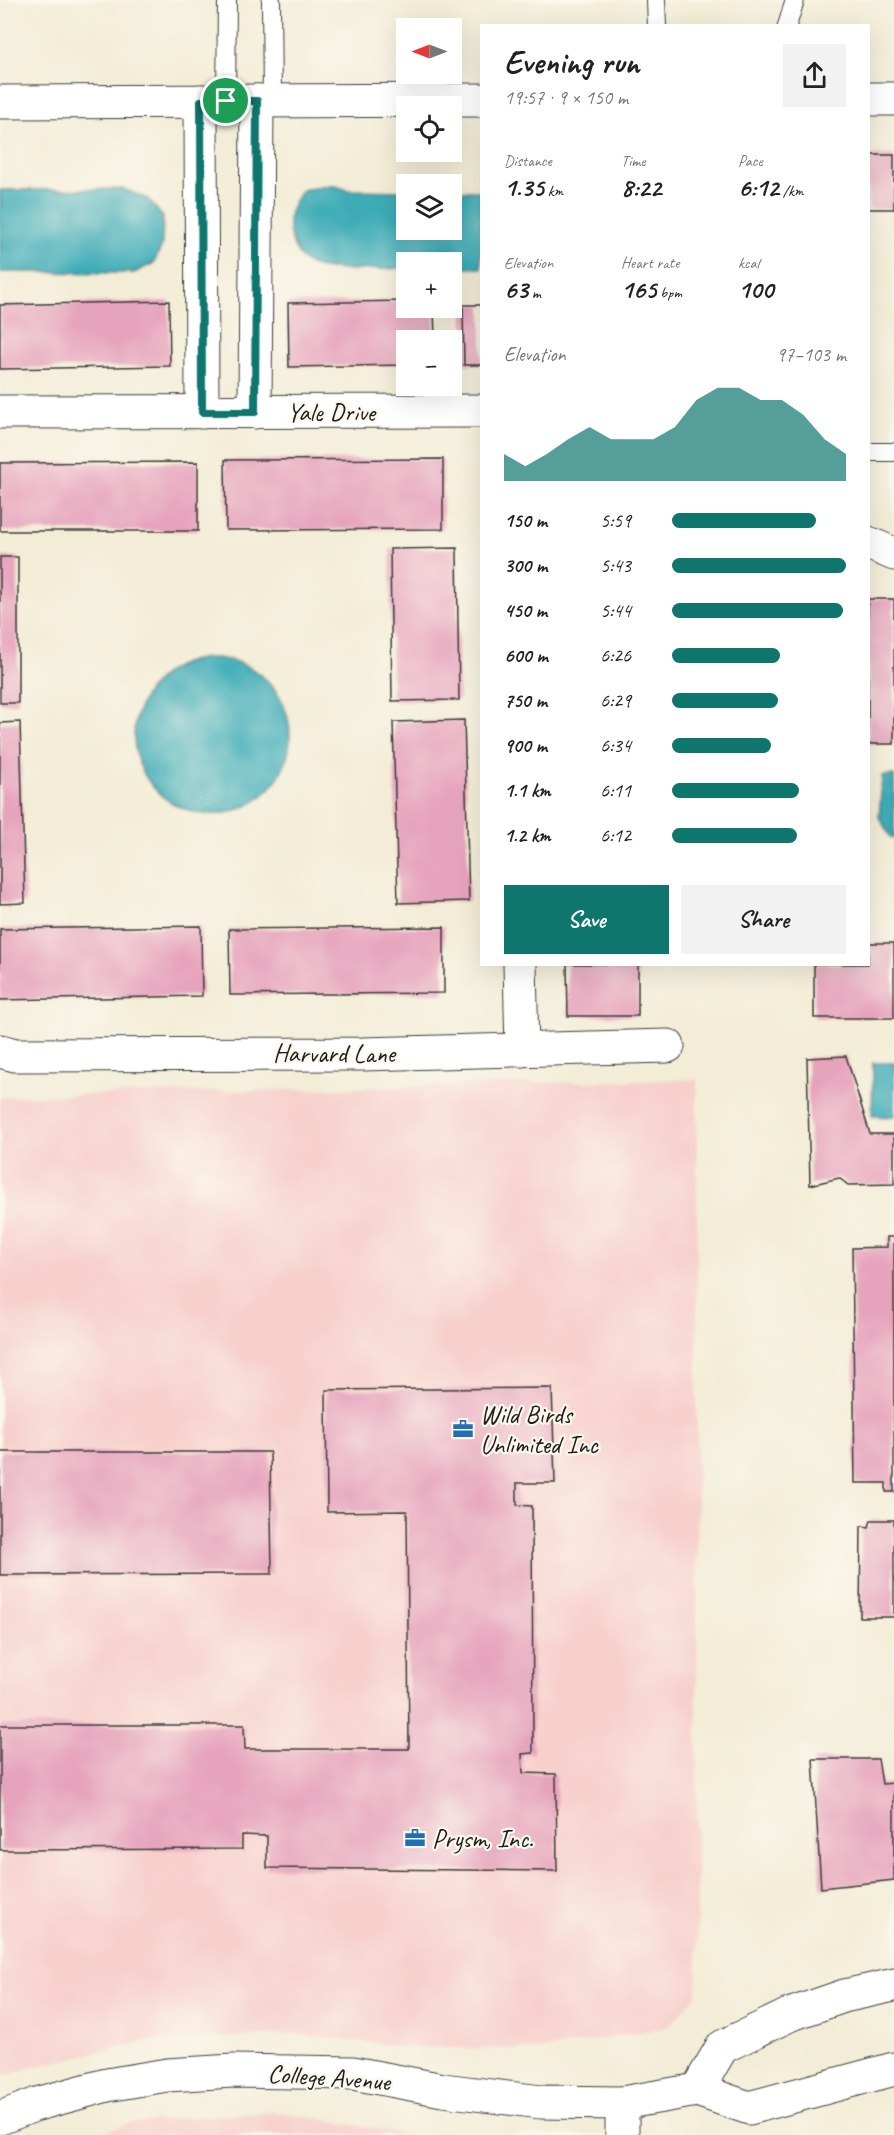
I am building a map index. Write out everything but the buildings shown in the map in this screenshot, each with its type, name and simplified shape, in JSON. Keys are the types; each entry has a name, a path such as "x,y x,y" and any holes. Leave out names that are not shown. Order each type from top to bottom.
{"street":[{"path":"870,99 894,99"},
{"path":"0,102 480,100"},
{"path":"239,101 255,412"},
{"path":"202,412 239,101"},
{"name":"Yale Drive","path":"0,412 480,411"},
{"path":"870,544 894,555"},
{"path":"520,966 522,1050"},
{"name":"Harvard Lane","path":"0,1051 15,1055 362,1054 668,1046"},
{"path":"697,2090 722,2047 789,2015 844,1996 894,1985"},
{"name":"College Avenue","path":"0,2118 37,2104 107,2085 167,2075 233,2071 353,2073 442,2090 541,2103 622,2119 697,2090 749,2108 894,2069"}],"lane":[{"path":"226,0 239,101"},
{"path":"239,101 271,0"},
{"path":"656,0 657,24"},
{"path":"788,24 795,0"},
{"path":"870,452 894,452"}],"shaded area":[{"path":"697,1079 697,1995 668,2027 542,2050 405,2047 295,2034 145,2041 30,2068 0,2078 0,1097"},
{"path":"280,2112 410,2135 100,2135 129,2123"}],"water":[{"path":"332,185 348,190 396,191 396,240 462,240 462,191 480,191 480,268 462,268 462,252 396,252 396,268 329,269 309,264 295,249 289,231 290,213 302,190"},
{"path":"124,189 148,199 163,217 162,245 154,263 134,273 0,272 0,190"},
{"path":"212,658 242,663 267,681 285,706 290,736 285,766 267,791 242,809 212,814 182,809 157,791 139,766 134,736 139,706 157,681 182,663"},
{"path":"894,775 894,838 891,838 879,817 882,776"},
{"path":"873,1063 894,1063 894,1117 872,1116"}],"place":[{"name":"Wild Birds Unlimited Inc","path":"463,1429"},
{"name":"Prysm, Inc.","path":"415,1838"}],"route":[{"path":"201,101 226,101 257,101 255,412 202,412 201,101"}]}
